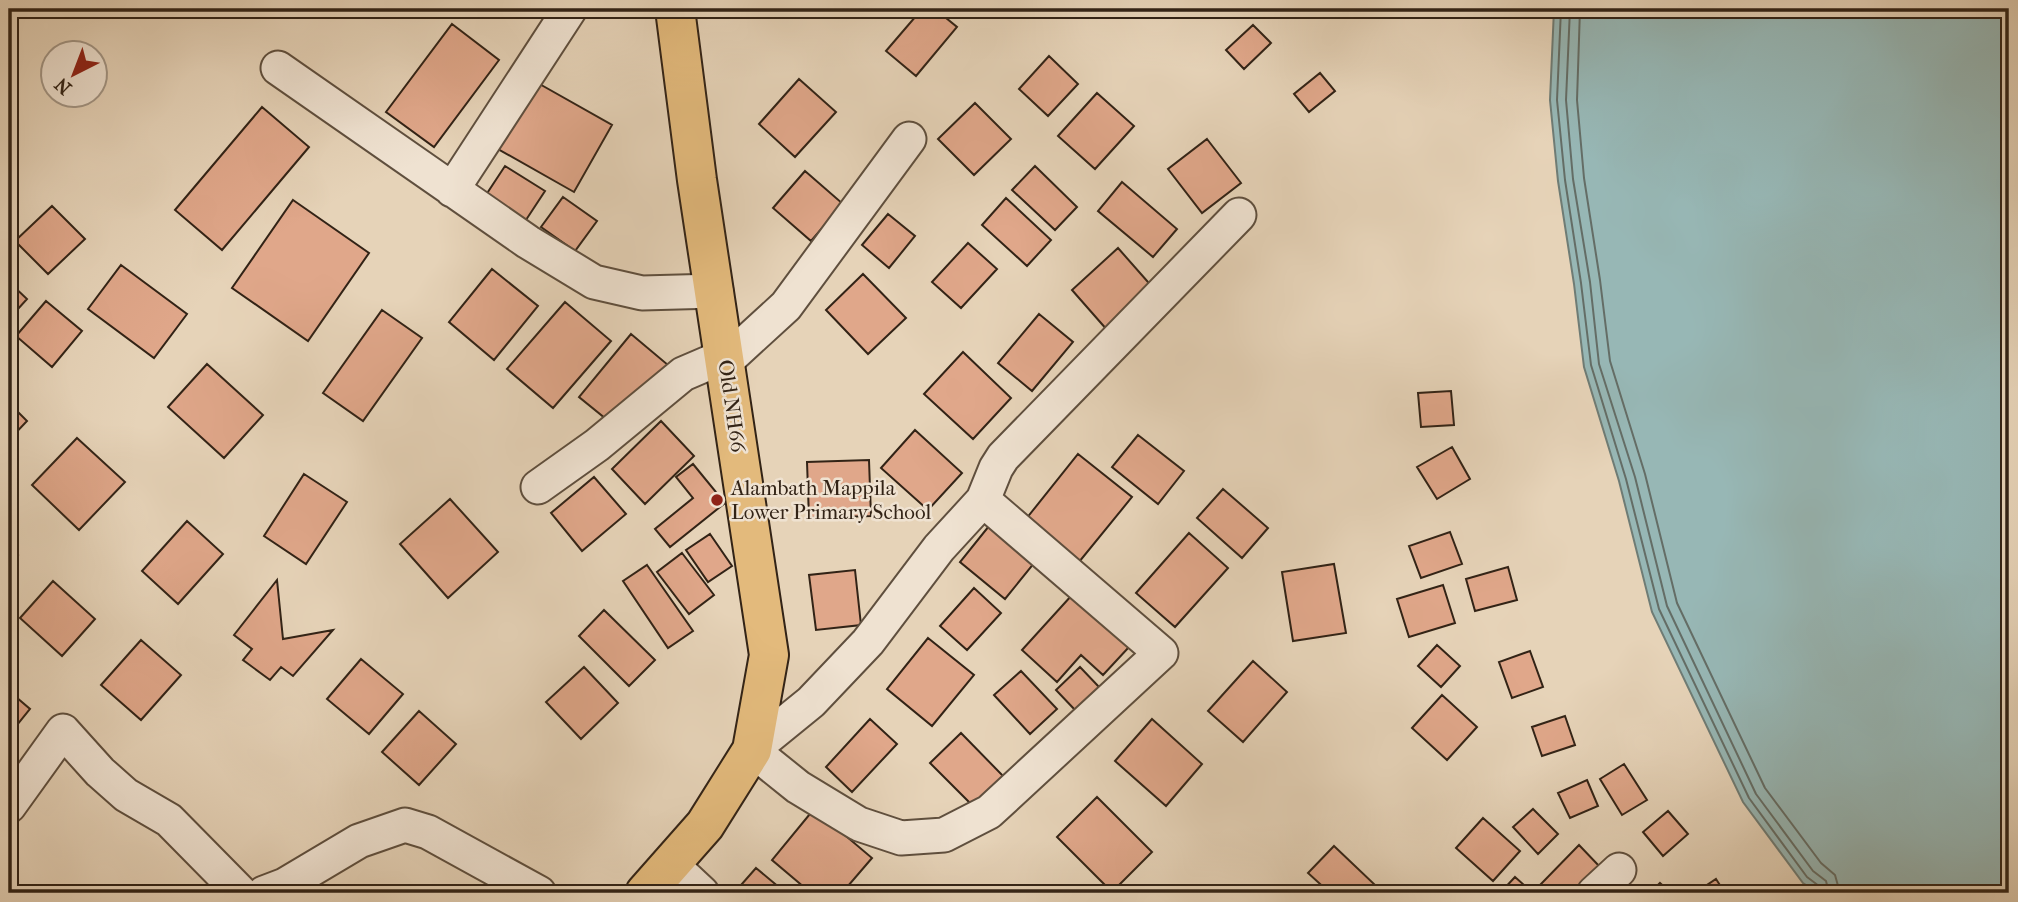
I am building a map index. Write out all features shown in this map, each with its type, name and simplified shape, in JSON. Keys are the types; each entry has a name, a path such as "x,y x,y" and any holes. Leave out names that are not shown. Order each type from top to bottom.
{"main road":[{"name":"Old NH66","path":"645,893 705,825 752,750 769,655 716,290 697,180 675,9"}],"street":[{"path":"452,190 570,9"},
{"path":"278,68 528,242 594,282 642,293 716,290"},
{"path":"538,487 597,445 683,374 725,358 786,306 909,139"},
{"path":"984,500 1161,653 989,812 944,835 901,838 859,824 797,787 752,750 811,702 868,642 939,548 984,500 1003,457 1239,215"},
{"path":"9,806 63,731 100,772 126,794 169,820 241,893"},
{"path":"264,893 285,885 359,841 405,825 428,832 539,893"},
{"path":"672,865 702,893"},
{"path":"1594,893 1619,870"}],"water":[{"path":"1554,9 2009,9 2009,893 1818,893 1803,883 1743,802 1652,612 1619,481 1584,367 1558,181 1550,100"}],"building":[{"path":"53,9 70,9 63,17"},
{"path":"922,9 935,9 957,27 916,76 886,51"},
{"path":"452,24 499,60 434,147 386,112"},
{"path":"1253,25 1271,43 1244,69 1226,50"},
{"path":"1049,56 1078,84 1048,116 1019,89"},
{"path":"1320,73 1335,91 1309,112 1294,94"},
{"path":"799,79 836,112 795,157 759,124"},
{"path":"536,82 612,125 574,192 498,149"},
{"path":"1097,93 1134,126 1095,169 1058,136"},
{"path":"975,103 1011,139 974,175 938,139"},
{"path":"262,107 309,147 222,250 175,210"},
{"path":"1207,139 1241,183 1202,213 1168,169"},
{"path":"505,166 545,191 522,226 482,201"},
{"path":"1035,166 1077,207 1055,230 1012,190"},
{"path":"805,171 843,204 811,241 773,208"},
{"path":"1122,182 1177,229 1153,257 1098,211"},
{"path":"563,197 597,221 575,251 541,227"},
{"path":"1006,198 1051,240 1027,266 982,225"},
{"path":"293,200 369,253 308,341 232,288"},
{"path":"52,206 85,239 48,274 15,241"},
{"path":"888,214 915,236 889,268 862,245"},
{"path":"968,243 997,269 961,308 932,282"},
{"path":"1118,248 1155,290 1108,331 1072,290"},
{"path":"121,265 187,314 154,358 88,309"},
{"path":"492,269 538,306 494,360 449,322"},
{"path":"863,274 906,318 868,354 826,310"},
{"path":"9,282 27,299 9,319"},
{"path":"46,301 82,331 52,367 16,336"},
{"path":"565,302 611,341 553,408 507,369"},
{"path":"382,310 422,338 363,421 323,393"},
{"path":"1039,314 1073,342 1032,391 998,363"},
{"path":"631,334 668,365 616,427 579,397"},
{"path":"963,352 1011,398 973,439 924,394"},
{"path":"207,364 263,415 224,458 168,407"},
{"path":"1451,391 1454,425 1421,427 1418,393"},
{"path":"9,403 27,421 9,440"},
{"path":"661,421 694,456 645,504 612,469"},
{"path":"915,430 962,473 928,510 881,468"},
{"path":"1138,435 1184,471 1158,504 1112,467"},
{"path":"77,438 125,482 79,530 32,485"},
{"path":"1452,447 1470,479 1437,499 1417,467"},
{"path":"1078,454 1132,497 1079,562 1026,519"},
{"path":"869,460 871,516 809,518 807,462"},
{"path":"693,464 725,503 670,547 655,529 693,498 676,477"},
{"path":"304,474 347,502 306,564 264,536"},
{"path":"594,477 626,514 582,551 551,513"},
{"path":"1223,489 1268,528 1242,558 1197,518"},
{"path":"450,499 498,552 448,598 400,544"},
{"path":"187,521 223,554 178,604 142,571"},
{"path":"989,526 1035,562 1005,599 960,562"},
{"path":"1450,532 1462,564 1421,578 1409,546"},
{"path":"1189,533 1228,568 1175,627 1136,593"},
{"path":"710,534 732,566 708,582 686,550"},
{"path":"9,547 18,555 9,566"},
{"path":"682,553 714,595 689,614 657,572"},
{"path":"1334,564 1346,633 1293,641 1282,572"},
{"path":"647,565 693,631 668,648 623,581"},
{"path":"1508,567 1517,600 1475,611 1466,579"},
{"path":"855,570 861,625 816,630 809,575"},
{"path":"277,580 283,639 333,630 293,676 281,667 270,680 243,660 252,649 234,635"},
{"path":"53,581 95,619 62,656 20,618"},
{"path":"1443,585 1455,623 1409,637 1397,599"},
{"path":"974,588 1001,613 967,650 940,626"},
{"path":"1072,595 1129,647 1103,675 1081,655 1057,682 1022,650"},
{"path":"604,610 655,660 629,686 579,636"},
{"path":"928,638 974,675 932,726 887,689"},
{"path":"141,640 181,675 141,720 101,685"},
{"path":"1437,645 1460,666 1441,687 1418,666"},
{"path":"1530,651 1543,687 1512,698 1499,662"},
{"path":"361,659 403,694 369,734 327,699"},
{"path":"1253,661 1287,692 1243,742 1208,711"},
{"path":"584,667 618,703 581,739 546,702"},
{"path":"1080,667 1100,688 1076,711 1056,690"},
{"path":"1021,671 1057,709 1030,734 994,695"},
{"path":"9,691 30,709 9,735"},
{"path":"1442,695 1477,727 1447,760 1412,728"},
{"path":"419,711 456,744 419,785 382,752"},
{"path":"1565,716 1575,745 1542,756 1532,727"},
{"path":"870,719 897,744 852,792 826,767"},
{"path":"1152,719 1202,764 1166,806 1115,761"},
{"path":"961,733 1005,778 975,808 930,763"},
{"path":"1624,764 1647,800 1622,815 1600,779"},
{"path":"1587,780 1598,806 1570,818 1558,793"},
{"path":"1097,797 1152,852 1112,892 1057,837"},
{"path":"814,809 872,858 842,893 811,893 772,860"},
{"path":"1533,809 1558,834 1538,854 1513,827"},
{"path":"1668,811 1688,834 1663,856 1643,832"},
{"path":"1483,818 1520,851 1493,881 1456,848"},
{"path":"1579,845 1601,868 1576,893 1548,893 1540,885"},
{"path":"1334,846 1374,884 1366,893 1330,893 1308,873"},
{"path":"756,868 786,893 734,893"},
{"path":"1515,877 1533,893 1500,893"},
{"path":"1716,879 1725,893 1695,893"},
{"path":"1660,883 1671,893 1650,893"}],"place":[{"name":"Alambath Mappila Lower Primary School","path":"717,500"}]}
